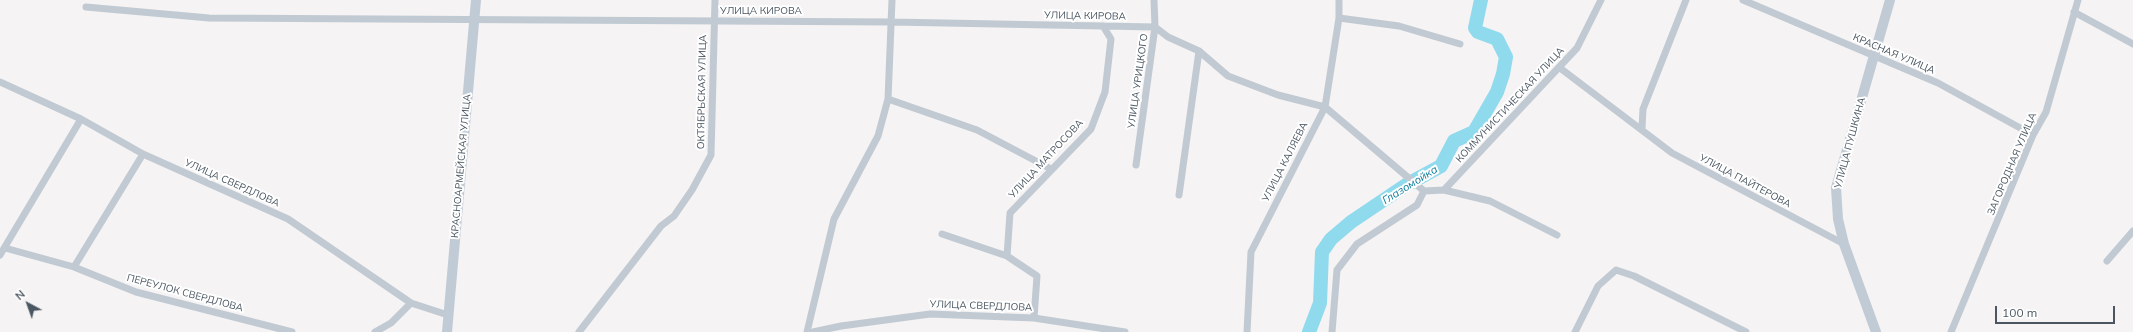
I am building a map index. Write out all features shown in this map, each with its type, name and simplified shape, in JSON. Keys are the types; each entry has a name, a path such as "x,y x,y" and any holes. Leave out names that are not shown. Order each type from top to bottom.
{"main road":[{"name":"КРАСНОАРМЕЙСКАЯ УЛИЦА","path":"447,332 476,0"},
{"name":"УЛИЦА ПУШКИНА","path":"1876,332 1844,244 1838,219 1836,188 1890,0"}],"street":[{"name":"ОКТЯБРЬСКАЯ УЛИЦА","path":"579,332 661,226 674,216 692,190 711,155 715,0"},
{"path":"807,332 834,219 878,136 888,99 892,0"},
{"name":"УЛИЦА УРИЦКОГО","path":"1136,165 1155,27 1154,0"},
{"name":"УЛИЦА КАЛЯЕВА","path":"1247,332 1251,252 1325,107 1339,18 1339,0"},
{"name":"КОММУНИСТИЧЕСКАЯ УЛИЦА","path":"1444,190 1560,68 1577,48 1601,0"},
{"path":"1642,128 1643,109 1686,0"},
{"name":"КРАСНАЯ УЛИЦА","path":"1743,0 1938,83 2033,135"},
{"name":"ЗАГОРОДНАЯ УЛИЦА","path":"1951,332 2033,135 2046,112 2078,0"},
{"name":"УЛИЦА КИРОВА","path":"86,7 208,18 892,22 1155,27"},
{"path":"2074,12 2133,44"},
{"path":"1339,18 1399,26 1460,44"},
{"name":"УЛИЦА МАТРОСОВА","path":"1007,256 1010,213 1091,128 1105,92 1111,39 1103,26"},
{"path":"1155,27 1168,37 1199,51 1228,76 1278,95 1325,107 1424,191 1444,190 1490,201 1557,234"},
{"path":"1179,195 1199,51"},
{"name":"УЛИЦА ПАЙТЕРОВА","path":"1560,68 1642,128 1672,153 1844,244"},
{"name":"УЛИЦА СВЕРДЛОВА","path":"0,82 81,119 143,154 288,219 411,303 448,315"},
{"path":"888,99 977,130 1051,169"},
{"path":"0,256 81,119"},
{"path":"74,267 143,154"},
{"path":"1332,332 1337,270 1357,244 1417,205 1424,191"},
{"path":"2107,261 2133,231"},
{"path":"942,234 1007,256 1037,276 1034,318"},
{"name":"ПЕРЕУЛОК СВЕРДЛОВА","path":"5,248 74,267 136,292 292,332"},
{"path":"1575,332 1598,286 1616,270 1634,276 1746,332"},
{"path":"375,332 391,323 411,303"},
{"name":"УЛИЦА СВЕРДЛОВА","path":"813,332 841,326 930,314 1034,318 1125,332"}],"waterway":[{"name":"Глазомойка","path":"1309,332 1320,303 1322,252 1331,239 1351,222 1406,185 1441,166 1454,141 1474,132 1497,92 1503,74 1506,57 1497,39 1478,32 1475,28 1481,0"}]}
